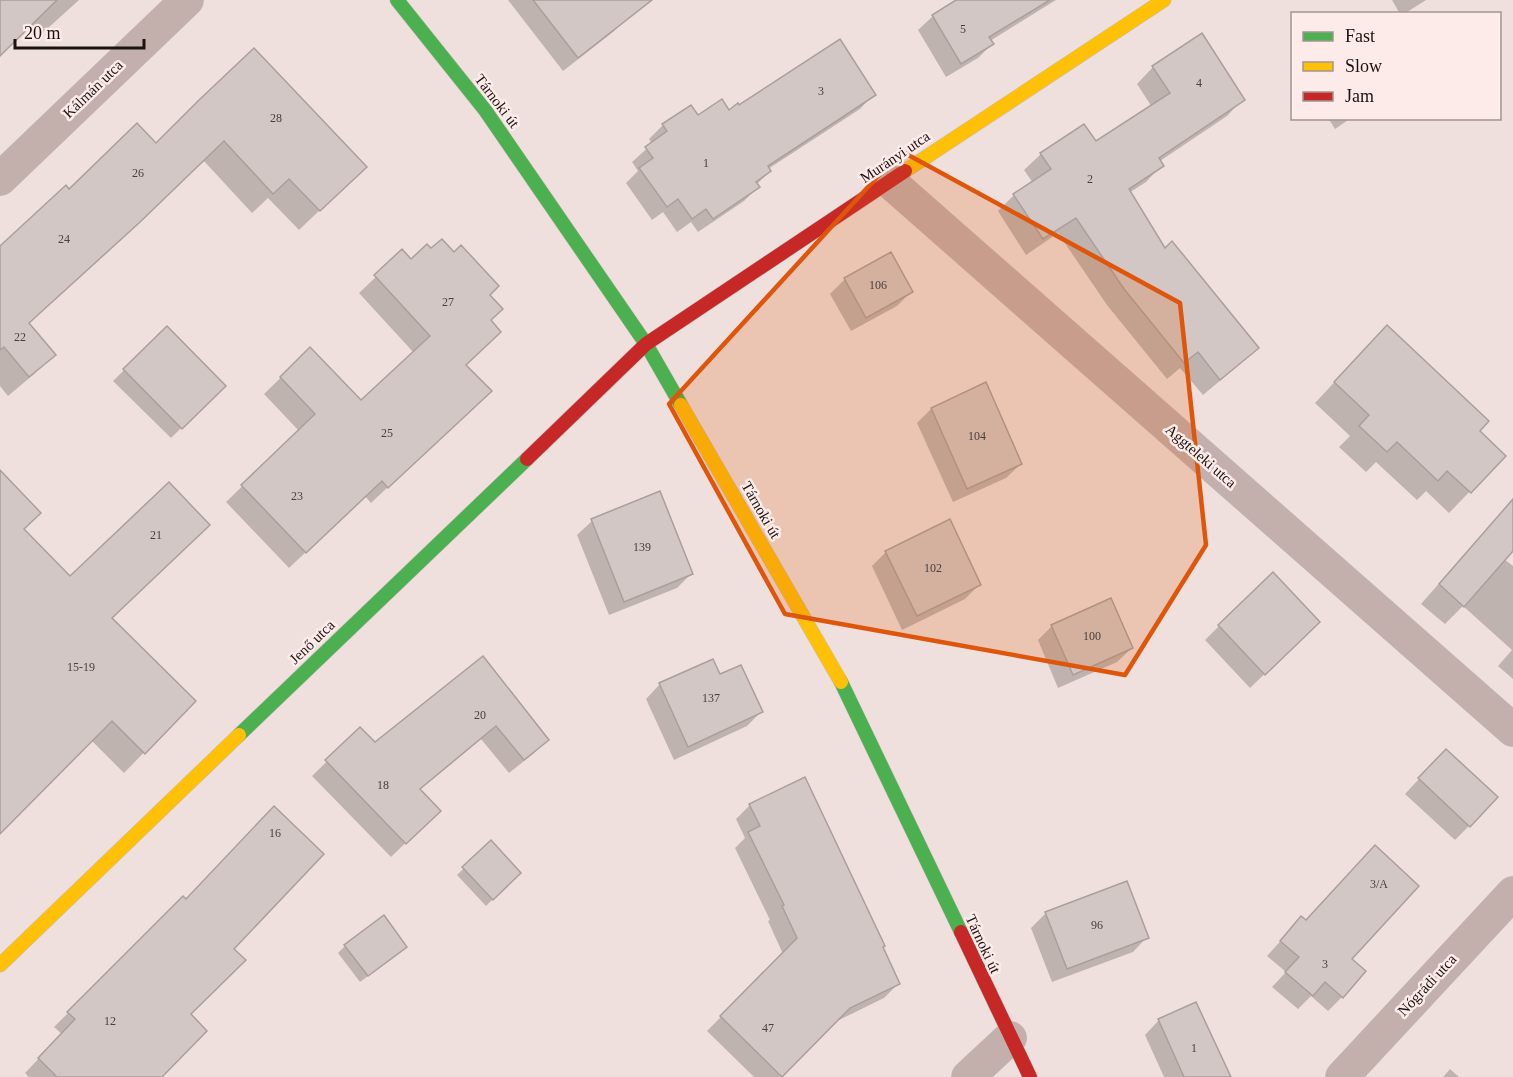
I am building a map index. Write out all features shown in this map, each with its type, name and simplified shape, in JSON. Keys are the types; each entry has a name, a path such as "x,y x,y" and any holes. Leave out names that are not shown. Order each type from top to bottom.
{"street":[{"name":"Kálmán utca","path":"0,179 187,0"},
{"name":"Tárnoki út","path":"397,0 485,110 646,344 842,684 1030,1077"},
{"name":"Murányi utca","path":"646,344 888,181 1164,0"},
{"name":"Aggteleki utca","path":"888,181 1513,730"},
{"name":"Jenő utca","path":"0,965 646,344"},
{"name":"Nógrádi utca","path":"1342,1077 1513,893"},
{"path":"969,1077 1010,1038"}],"highlighted area":[{"path":"901,151 1180,303 1206,545 1125,675 785,614 669,404"}],"building":[{"path":"0,0 57,0 0,56"},
{"path":"533,0 652,0 578,58"},
{"path":"956,0 1050,0 989,37 994,44 961,64 932,15"},
{"path":"1202,33 1245,100 1159,158 1164,166 1129,189 1165,248 1172,241 1259,348 1220,380 1198,352 1184,363 1124,289 1076,218 1043,239 1013,194 1051,169 1040,153 1084,124 1096,141 1170,93 1152,66"},
{"path":"840,39 876,95 768,166 771,171 756,182 760,187 713,219 706,209 692,219 678,199 667,207 639,168 653,158 645,147 667,131 662,124 691,105 698,115 722,99 729,110"},
{"path":"254,48 367,167 320,211 289,179 273,194 224,141 139,223 29,323 56,355 29,377 4,347 0,350 0,246 66,185 69,189 137,123 156,143"},
{"path":"442,239 454,252 461,245 499,286 490,295 503,309 491,320 501,332 466,365 492,391 388,488 382,481 306,553 241,485 315,414 280,377 310,347 361,400 430,336 374,275 402,249 411,259 427,244 431,248"},
{"path":"891,252 913,292 866,318 844,278"},
{"path":"1387,325 1489,421 1480,431 1506,456 1471,493 1447,471 1438,481 1397,442 1387,452 1359,426 1369,415 1334,382"},
{"path":"167,326 226,386 182,429 123,369"},
{"path":"986,382 1022,464 967,489 931,408"},
{"path":"0,470 41,513 24,529 70,576 169,482 210,525 112,618 196,701 145,754 112,721 0,834"},
{"path":"660,491 693,574 624,602 591,519"},
{"path":"1513,499 1513,551 1464,607 1439,584"},
{"path":"950,519 981,585 917,616 885,551"},
{"path":"1273,572 1320,622 1265,675 1218,625"},
{"path":"1111,598 1133,648 1073,675 1051,625"},
{"path":"483,656 549,740 524,760 496,726 420,789 441,811 406,844 325,760 360,727 375,742"},
{"path":"713,659 720,674 741,665 763,712 688,747 659,683"},
{"path":"1446,749 1498,797 1470,827 1418,778"},
{"path":"805,777 885,946 883,947 900,984 850,1008 782,1077 720,1016 797,938 782,906 784,905 748,832 760,826 749,804"},
{"path":"274,806 324,854 234,949 246,960 191,1014 207,1031 162,1077 57,1077 38,1058 75,1019 67,1012 183,896 186,899"},
{"path":"491,840 521,873 493,900 462,867"},
{"path":"1375,845 1419,886 1352,959 1366,971 1343,998 1325,982 1313,996 1285,972 1299,957 1280,941 1301,916 1306,920"},
{"path":"1127,881 1149,938 1067,969 1045,912"},
{"path":"384,915 407,947 368,976 344,945"},
{"path":"1196,1002 1231,1077 1184,1077 1158,1019"}],"traffic: fast":[{"path":"397,0 485,110 646,344 681,405"},
{"path":"239,735 527,459"},
{"path":"841,682 961,932"}],"traffic: slow":[{"path":"905,171 1164,0"},
{"path":"681,405 841,682"},
{"path":"0,965 239,735"}],"traffic: jam":[{"path":"527,459 646,344 905,171"},
{"path":"961,932 1030,1077"}]}
